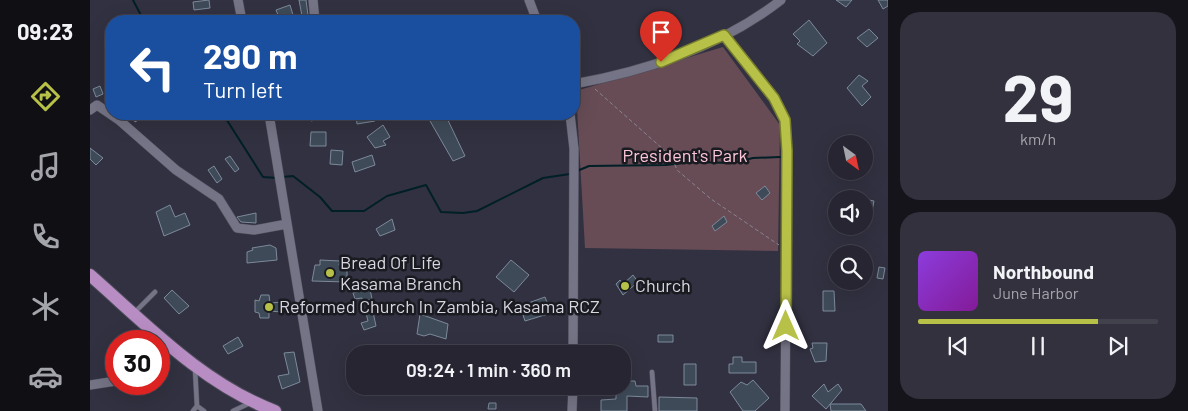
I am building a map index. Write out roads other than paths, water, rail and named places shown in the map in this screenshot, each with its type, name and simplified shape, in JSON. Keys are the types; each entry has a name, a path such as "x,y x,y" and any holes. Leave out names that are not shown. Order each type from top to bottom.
{"main road":[{"path":"90,275 172,347 219,383 275,411"}],"street":[{"path":"238,0 241,15"},
{"path":"313,0 314,15"},
{"path":"530,0 535,15"},
{"path":"580,83 645,68 724,35 780,0"},
{"path":"724,35 774,98 785,120 787,151 785,411"},
{"path":"90,110 97,105 105,111"},
{"path":"117,120 162,158 219,199 237,228 254,230 287,224"},
{"path":"270,120 318,411"},
{"path":"570,120 574,168 573,345"},
{"path":"90,385 105,383"},
{"path":"572,411 573,395"}],"lane":[{"path":"134,313 155,292"},
{"path":"193,411 197,406 195,365"},
{"path":"652,372 655,411"},
{"path":"233,411 254,402"},
{"path":"197,406 204,411"}],"waterway":[{"path":"133,0 141,15"},
{"path":"227,120 263,177 278,178"},
{"path":"577,171 589,166 666,165 693,162 733,163 753,158 780,157"},
{"path":"282,177 293,176 320,197 332,211 364,211 387,196 426,185 441,212 463,213 477,211 543,178 570,174"}],"place":[{"name":"Bread Of Life Kasama Branch","path":"330,273"},
{"name":"Church","path":"625,286"},
{"name":"Reformed Church In Zambia, Kasama RCZ","path":"269,307"}],"park label":[{"name":"President's Park","path":"685,156"}]}
